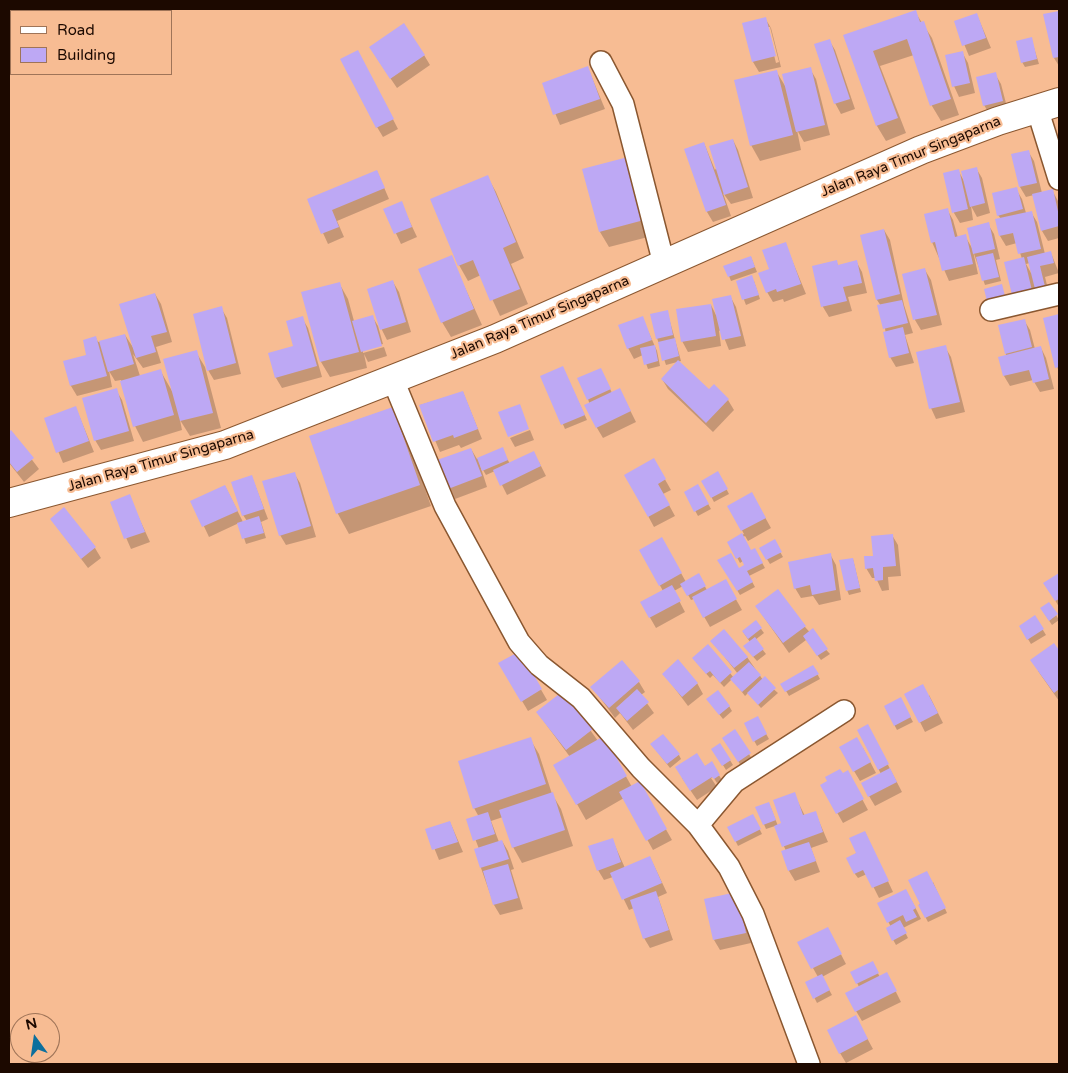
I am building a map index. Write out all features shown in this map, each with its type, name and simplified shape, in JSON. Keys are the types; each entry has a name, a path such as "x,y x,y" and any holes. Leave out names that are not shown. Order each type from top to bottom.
{"main road":[{"name":"Jalan Raya Timur Singaparna","path":"9,503 225,445 495,338 922,150 1048,105"}],"street":[{"path":"601,62 622,104 664,264"},
{"path":"1048,105 1059,180"},
{"path":"991,310 1059,294"},
{"path":"393,380 445,506 519,642 539,665 581,698 641,768 698,825 729,867 753,914 809,1064"},
{"path":"698,825 734,782 844,711"}],"building":[{"path":"916,10 920,22 924,21 951,99 930,106 907,39 873,51 898,118 876,126 843,35"},
{"path":"1059,11 1059,57 1053,58 1043,14"},
{"path":"977,13 986,38 962,46 954,21"},
{"path":"766,17 776,56 752,62 742,23"},
{"path":"404,23 425,55 390,79 369,47"},
{"path":"1032,37 1037,59 1021,63 1016,41"},
{"path":"830,39 850,99 834,104 814,44"},
{"path":"358,50 394,119 376,128 340,59"},
{"path":"963,51 970,83 952,87 945,55"},
{"path":"588,66 600,99 553,115 542,83"},
{"path":"811,67 825,125 796,132 782,74"},
{"path":"777,70 793,135 750,146 734,80"},
{"path":"996,72 1003,101 983,106 976,77"},
{"path":"733,139 748,187 724,195 709,146"},
{"path":"704,142 726,205 706,212 684,149"},
{"path":"1029,150 1037,183 1019,187 1011,154"},
{"path":"628,157 644,220 599,232 582,169"},
{"path":"977,167 985,203 970,207 961,171"},
{"path":"959,169 968,209 952,213 943,173"},
{"path":"377,170 385,188 332,210 339,227 321,234 307,199"},
{"path":"488,175 516,242 503,248 520,289 490,301 473,260 458,266 430,199"},
{"path":"1017,187 1023,209 997,216 992,193"},
{"path":"1053,189 1059,216 1059,226 1041,231 1032,194"},
{"path":"402,201 412,227 394,234 383,209"},
{"path":"948,208 955,237 966,234 973,264 942,271 935,242 931,243 924,214"},
{"path":"1032,211 1041,249 1018,254 1013,233 999,236 995,219"},
{"path":"989,222 995,249 973,254 967,228"},
{"path":"884,229 900,294 876,300 860,235"},
{"path":"786,242 801,284 777,292 776,289 766,293 758,273 769,269 762,250"},
{"path":"1051,251 1054,263 1040,266 1047,295 1037,297 1027,257"},
{"path":"993,253 999,277 982,281 976,257"},
{"path":"452,255 474,309 441,323 418,269"},
{"path":"751,256 755,267 728,277 723,266"},
{"path":"1024,257 1034,299 1014,303 1004,262"},
{"path":"837,260 838,265 857,260 862,283 843,287 847,301 821,307 812,266"},
{"path":"925,268 937,315 913,320 902,274"},
{"path":"752,275 759,295 742,300 736,281"},
{"path":"393,280 406,322 380,330 367,289"},
{"path":"340,282 359,352 320,362 301,292"},
{"path":"1002,284 1006,300 988,305 984,289"},
{"path":"155,293 167,332 151,336 156,352 136,358 119,304"},
{"path":"731,295 741,336 722,340 712,299"},
{"path":"902,300 908,323 883,329 877,305"},
{"path":"711,304 716,336 681,342 676,309"},
{"path":"222,306 236,363 207,371 193,314"},
{"path":"668,310 673,335 656,339 650,314"},
{"path":"1059,314 1059,367 1055,368 1043,318"},
{"path":"373,315 382,346 361,352 352,321"},
{"path":"303,316 317,366 275,378 268,353 293,346 286,321"},
{"path":"643,316 652,340 627,349 618,325"},
{"path":"1025,319 1032,347 1005,354 998,325"},
{"path":"903,327 909,353 889,358 883,332"},
{"path":"125,334 134,364 108,372 99,341"},
{"path":"96,336 107,376 70,386 63,361 86,355 83,340"},
{"path":"675,338 679,356 662,361 658,342"},
{"path":"655,345 658,361 644,365 640,348"},
{"path":"946,345 960,402 929,409 916,352"},
{"path":"1041,346 1049,379 1033,383 1029,370 1003,376 998,357"},
{"path":"197,350 213,413 180,421 163,359"},
{"path":"678,360 709,389 714,384 729,399 706,423 661,379"},
{"path":"563,366 585,415 561,425 540,376"},
{"path":"601,368 611,389 587,400 577,378"},
{"path":"161,369 174,415 133,427 120,381"},
{"path":"117,388 129,431 94,441 82,398"},
{"path":"620,388 631,411 596,428 584,405"},
{"path":"463,391 478,429 454,438 453,435 433,442 419,405"},
{"path":"520,404 529,429 508,437 498,412"},
{"path":"76,406 89,441 56,453 44,418"},
{"path":"393,407 420,485 336,514 309,436"},
{"path":"11,430 34,458 17,472 9,462 9,432"},
{"path":"503,447 508,460 482,471 477,458"},
{"path":"471,448 482,476 448,489 437,460"},
{"path":"534,451 541,466 500,486 493,470"},
{"path":"654,458 666,479 658,484 670,505 648,517 624,475"},
{"path":"718,471 728,489 711,498 701,481"},
{"path":"295,472 311,526 279,536 262,481"},
{"path":"252,475 264,509 242,516 231,482"},
{"path":"698,484 709,504 694,512 684,492"},
{"path":"225,485 238,511 202,527 190,501"},
{"path":"752,492 766,518 741,531 727,506"},
{"path":"130,494 145,532 124,539 110,502"},
{"path":"64,507 96,547 81,559 50,519"},
{"path":"259,516 264,533 242,539 237,523"},
{"path":"742,533 751,550 755,548 763,563 747,571 753,582 737,591 717,560 731,553 739,568 744,565 740,557 736,559 727,542"},
{"path":"893,534 896,566 883,567 883,580 875,581 873,568 865,569 864,556 873,556 871,536"},
{"path":"662,537 682,573 659,586 639,550"},
{"path":"775,539 782,552 766,560 759,548"},
{"path":"831,553 836,590 812,595 810,585 794,589 788,562"},
{"path":"853,558 860,588 846,591 839,560"},
{"path":"699,573 706,586 687,596 680,584"},
{"path":"1059,573 1059,599 1055,601 1043,583"},
{"path":"726,579 737,599 703,618 692,597"},
{"path":"672,585 681,601 649,618 640,602"},
{"path":"778,589 806,626 783,643 755,606"},
{"path":"1049,602 1058,614 1049,621 1040,608"},
{"path":"1035,615 1044,629 1027,640 1019,626"},
{"path":"756,620 762,628 748,639 742,631"},
{"path":"813,628 828,649 817,656 803,636"},
{"path":"724,629 748,657 734,668 710,641"},
{"path":"755,637 764,649 753,657 743,646"},
{"path":"1054,643 1059,650 1059,689 1054,693 1030,660"},
{"path":"708,644 732,672 720,683 710,671 706,674 692,658"},
{"path":"520,651 542,689 521,702 498,663"},
{"path":"678,659 698,683 682,697 662,674"},
{"path":"622,660 640,681 609,708 590,687"},
{"path":"749,662 761,675 742,692 730,679"},
{"path":"813,665 819,674 785,692 780,684"},
{"path":"765,676 776,688 758,705 747,693"},
{"path":"923,684 938,713 919,723 904,694"},
{"path":"637,689 649,702 627,721 616,708"},
{"path":"718,690 730,706 719,715 706,699"},
{"path":"563,691 593,729 566,750 536,712"},
{"path":"901,697 911,717 894,726 884,706"},
{"path":"758,716 767,734 753,742 744,723"},
{"path":"868,724 889,764 878,770 857,730"},
{"path":"735,729 751,753 738,762 722,738"},
{"path":"663,734 680,754 667,764 650,744"},
{"path":"604,736 627,776 576,805 553,765"},
{"path":"531,737 546,784 473,809 458,761"},
{"path":"857,737 871,762 853,772 839,747"},
{"path":"720,743 731,760 722,766 711,749"},
{"path":"697,753 705,766 712,761 720,775 714,779 712,777 690,791 675,767"},
{"path":"890,768 897,782 868,797 861,783"},
{"path":"840,769 843,773 848,770 864,799 836,814 820,785 827,781 825,777"},
{"path":"640,781 667,829 646,841 619,792"},
{"path":"553,792 565,830 512,848 499,810"},
{"path":"795,792 803,815 816,811 823,832 782,847 774,826 781,823 773,800"},
{"path":"769,802 776,820 763,825 755,807"},
{"path":"488,812 495,834 473,841 466,819"},
{"path":"753,814 761,829 735,842 727,827"},
{"path":"450,821 458,842 432,850 425,829"},
{"path":"865,831 889,881 872,888 863,870 854,874 846,858 856,853 849,838"},
{"path":"613,838 621,862 597,871 588,846"},
{"path":"502,840 509,859 480,868 474,849"},
{"path":"809,842 816,861 788,871 781,851"},
{"path":"650,856 662,883 622,900 610,873"},
{"path":"508,864 518,898 493,905 483,871"},
{"path":"927,871 946,908 925,918 908,880"},
{"path":"906,889 916,908 913,910 917,917 906,922 903,915 887,923 877,903"},
{"path":"656,891 669,930 643,939 630,900"},
{"path":"737,892 746,933 713,940 704,899"},
{"path":"900,920 907,933 892,941 886,928"},
{"path":"828,927 842,954 811,969 797,942"},
{"path":"873,961 879,973 856,984 850,972"},
{"path":"887,972 897,991 855,1012 845,993"},
{"path":"822,974 830,990 813,999 805,982"},
{"path":"856,1015 868,1039 839,1054 827,1030"}]}
